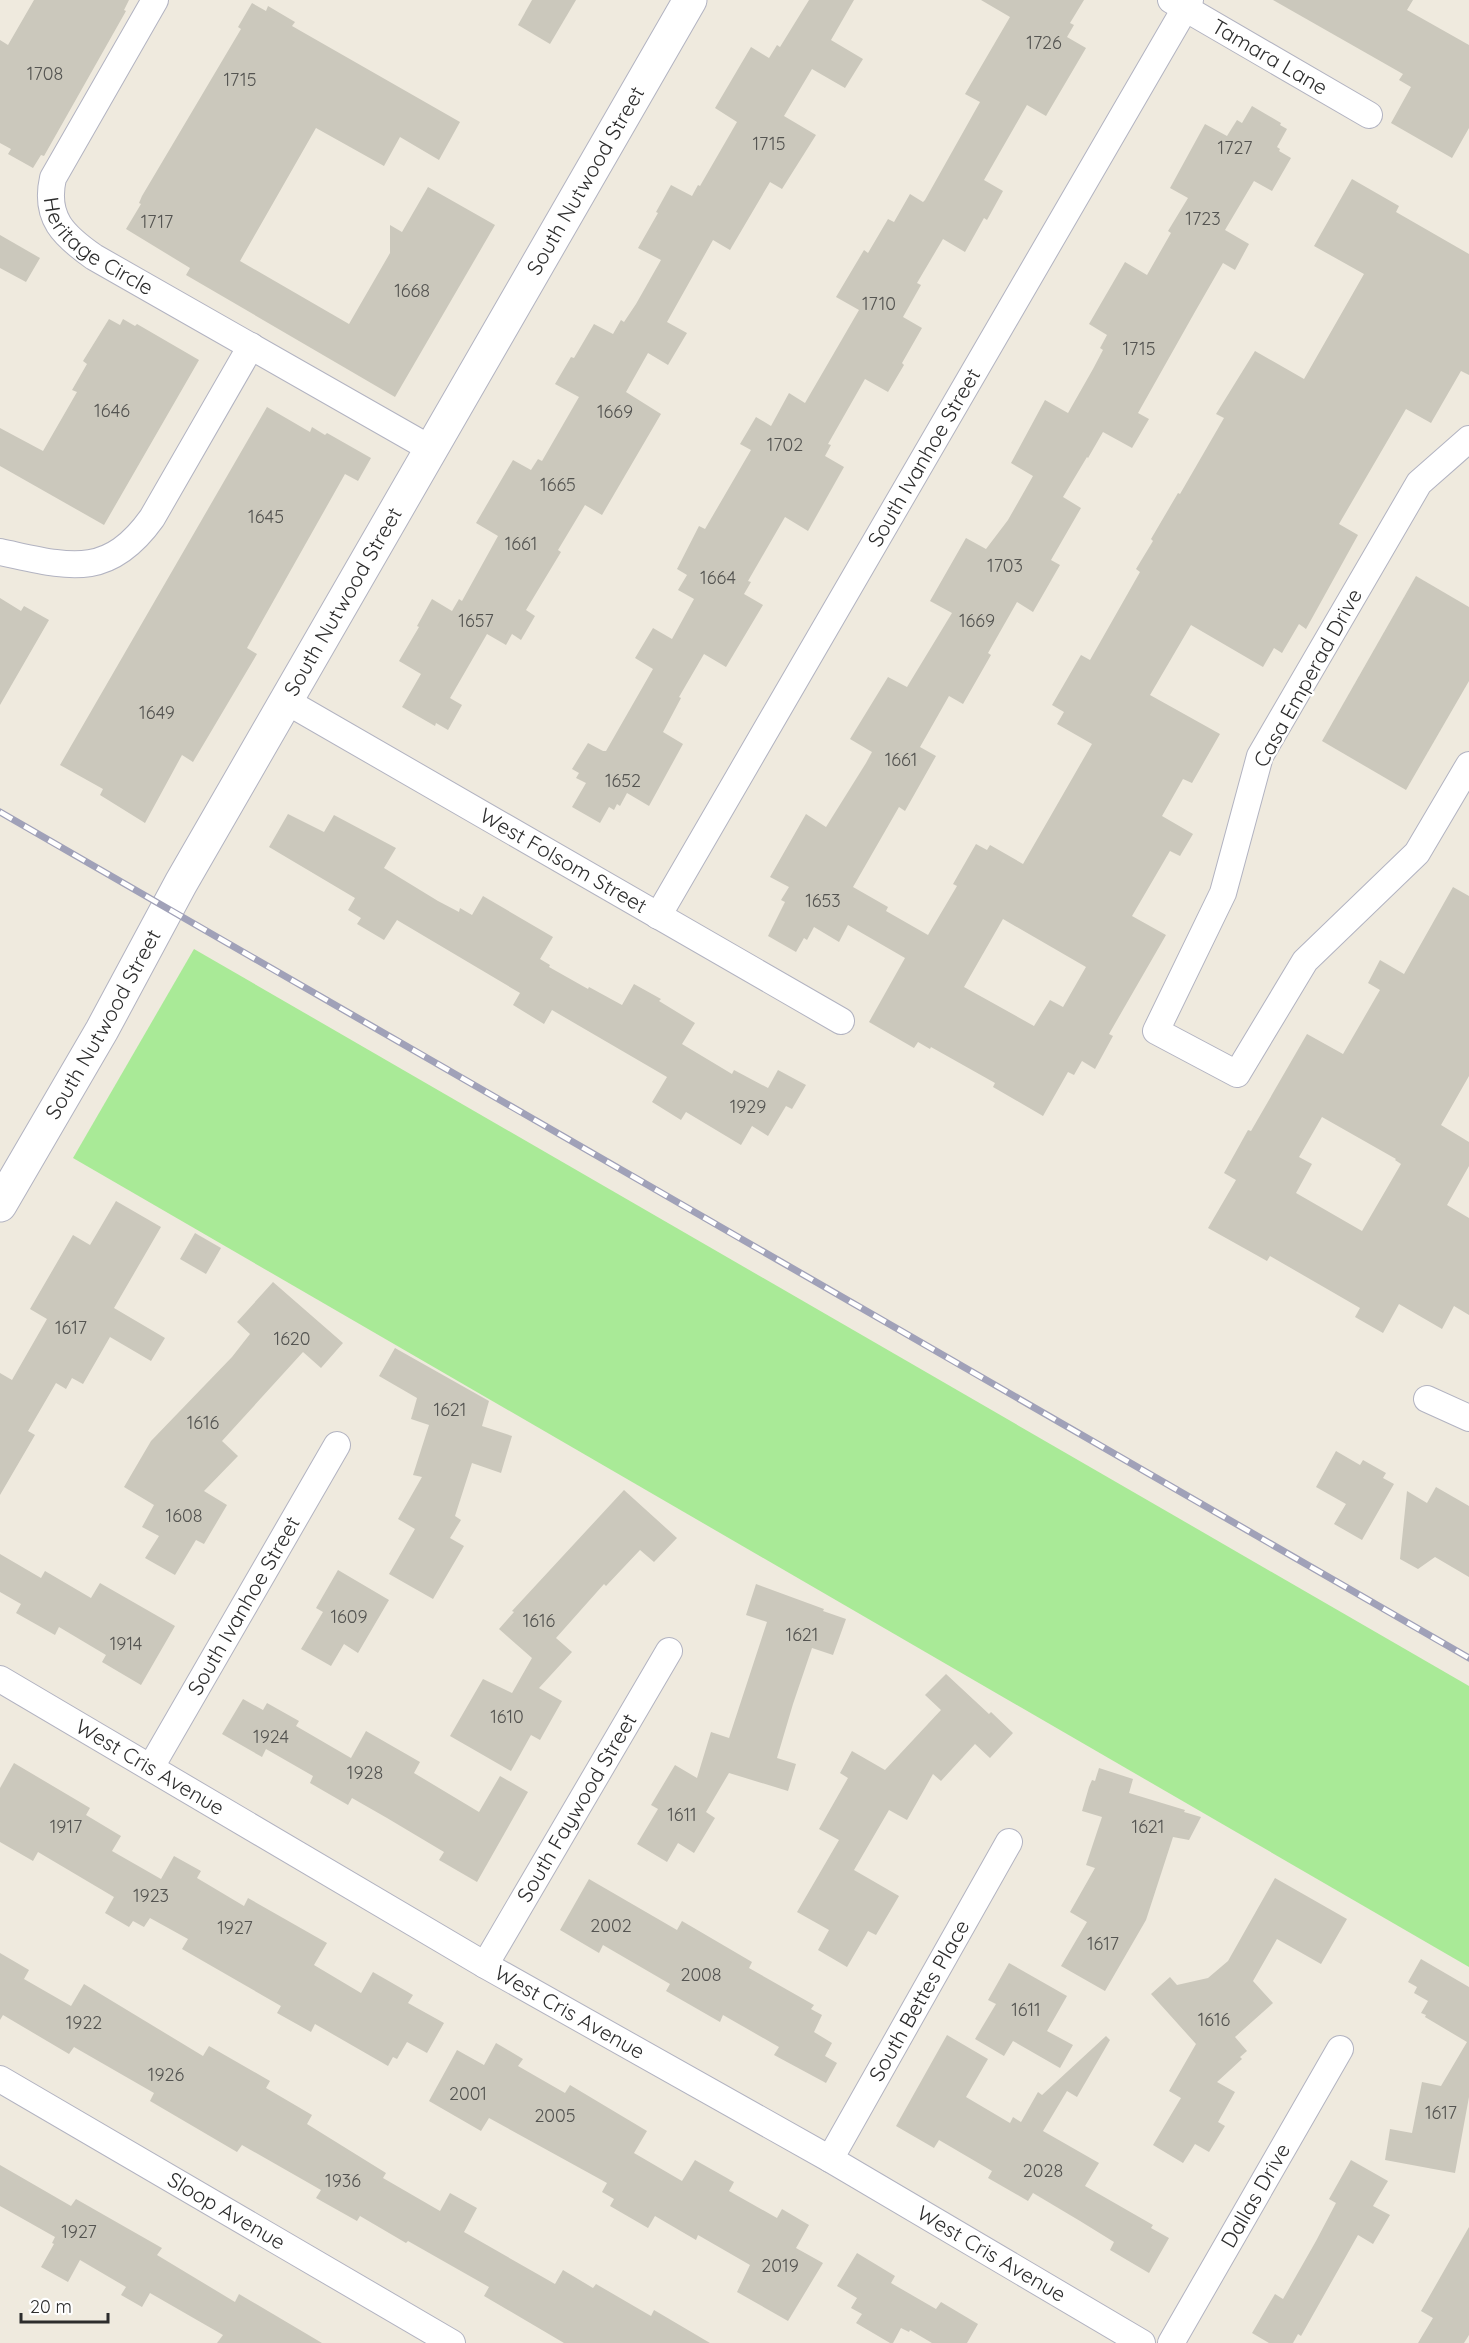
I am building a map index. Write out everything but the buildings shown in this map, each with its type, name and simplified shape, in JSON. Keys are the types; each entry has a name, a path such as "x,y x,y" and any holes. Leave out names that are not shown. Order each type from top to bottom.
{"street":[{"name":"Heritage Circle","path":"154,0 53,178 51,190 53,212 58,226 81,248 431,449"},
{"name":"South Nutwood Street","path":"0,1205 102,1029 154,931 690,0"},
{"name":"Tamara Lane","path":"1182,3 1369,115"},
{"name":"South Ivanhoe Street","path":"658,916 1182,3"},
{"path":"0,552 70,565 86,565 103,561 128,548 140,536 152,518 251,346"},
{"name":"Casa Emperad Drive","path":"1469,439 1419,483 1260,756 1223,893 1156,1031 1237,1074 1305,962 1417,853 1469,765"},
{"name":"West Folsom Street","path":"286,701 841,1021"},
{"path":"1427,1399 1469,1418"},
{"name":"South Ivanhoe Street","path":"151,1767 337,1445"},
{"name":"South Faywood Street","path":"485,1965 669,1651"},
{"name":"West Cris Avenue","path":"0,1679 485,1965 830,2159 1142,2343"},
{"name":"South Bettes Place","path":"830,2159 1009,1842"},
{"name":"Dallas Drive","path":"1171,2343 1340,2049"},
{"name":"Sloop Avenue","path":"0,2079 452,2343"}],"green space":[{"path":"194,949 1469,1686 1469,1967 73,1158"}],"railway":[{"path":"0,812 1469,1658"}]}
